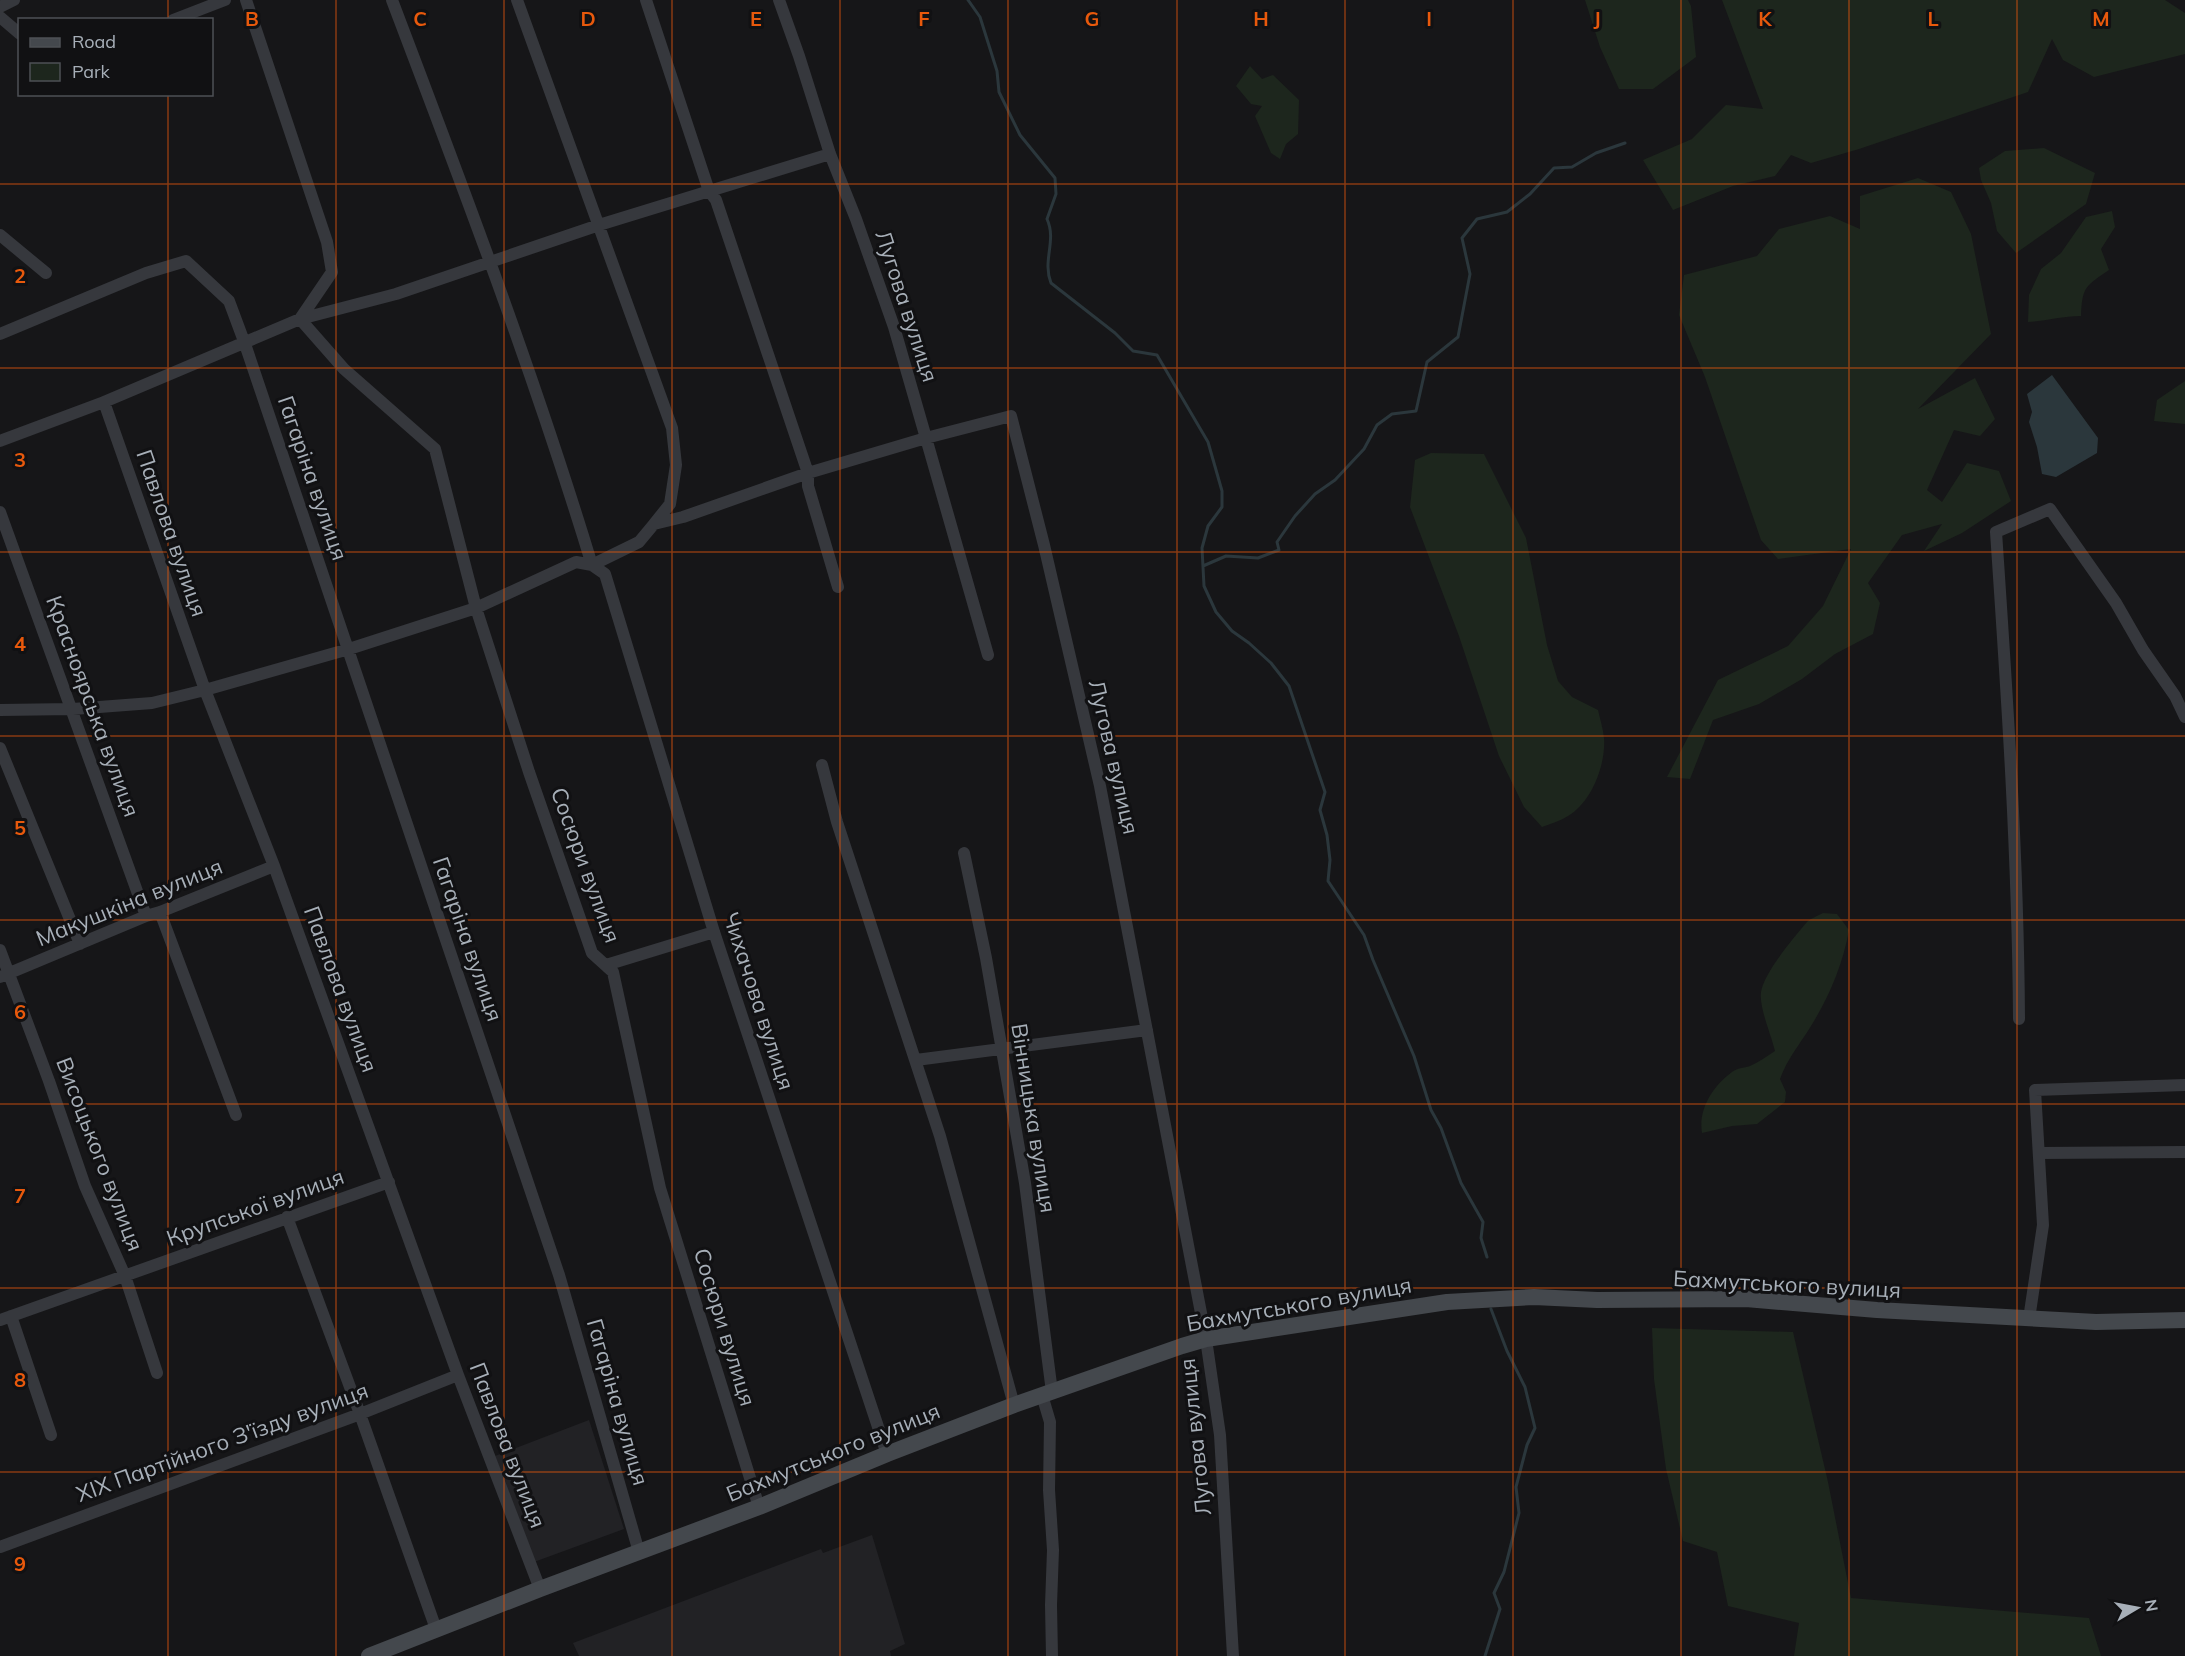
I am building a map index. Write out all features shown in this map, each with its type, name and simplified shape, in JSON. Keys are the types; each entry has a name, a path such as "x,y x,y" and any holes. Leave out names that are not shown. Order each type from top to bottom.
{"main road":[{"name":"Бахмутського вулиця","path":"369,1656 759,1507 1014,1405 1206,1339 1447,1302 1534,1297 1597,1300 1746,1299 1877,1310 2096,1322 2185,1320"}],"street":[{"path":"0,7 14,0"},
{"path":"178,18 225,0"},
{"path":"246,0 327,242 333,272 300,319"},
{"path":"392,0 490,261 562,467 592,565"},
{"path":"0,710 73,710 152,703 349,649 476,608 576,562 592,565 639,542 670,504 676,465 672,428 517,0"},
{"path":"646,0 709,191 716,200 808,473 808,486 838,587"},
{"name":"Лугова вулиця","path":"779,0 800,56 830,154 856,219 894,327 926,438 1011,416 1044,545 1100,786 1206,1339 1220,1435 1233,1656"},
{"path":"0,17 18,32"},
{"path":"0,441 104,402 300,319 396,294 598,225 830,154"},
{"path":"0,235 46,273"},
{"name":"Гагаріна вулиця","path":"0,334 146,273 186,261 229,302 349,649 559,1275 639,1552"},
{"name":"Сосюри вулиця","path":"300,319 344,369 435,449 476,608 529,772 592,953 613,972 660,1188 759,1507"},
{"name":"Павлова вулиця","path":"104,402 205,690 274,866 458,1375 540,1589"},
{"path":"654,524 683,517 808,473 926,438 988,655"},
{"path":"2019,1019 2007,705 1996,532 2050,509 2116,603 2143,650 2175,696 2185,717"},
{"name":"Красноярська вулиця","path":"0,512 146,916"},
{"name":"Чихачова вулиця","path":"592,565 605,574 714,932 887,1454"},
{"path":"0,748 80,944"},
{"path":"822,765 837,822 940,1136 1014,1405"},
{"name":"Вінницька вулиця","path":"964,853 986,958 1025,1183 1050,1422 1049,1490 1053,1550 1052,1656"},
{"name":"Макушкіна вулиця","path":"5,976 146,916 274,866"},
{"path":"160,912 236,1115"},
{"path":"606,965 714,932"},
{"name":"Висоцького вулиця","path":"0,950 5,976 85,1186 125,1276 157,1373"},
{"path":"916,1060 1148,1030"},
{"path":"2029,1318 2043,1226 2035,1090 2185,1084"},
{"path":"2040,1153 2185,1152"},
{"name":"Крупської вулиця","path":"5,1318 389,1182"},
{"path":"287,1217 436,1629"},
{"path":"5,1318 51,1435"},
{"name":"XIX Партійного З'їзду вулиця","path":"0,1547 360,1414 458,1375"}],"shaded area":[{"path":"2052,375 2098,438 2097,453 2056,477 2042,474 2029,422 2032,412 2027,394"},
{"path":"589,1420 624,1529 534,1562 495,1456"},
{"path":"872,1535 905,1644 890,1651 891,1656 579,1656 573,1643 821,1549 823,1553"}],"green space":[{"path":"1585,0 1688,0 1691,6 1696,57 1653,89 1619,89 1600,47"},
{"path":"1722,0 2165,0 2185,13 2185,54 2094,77 2063,60 2052,39 2028,92 1811,163 1791,155 1775,176 1733,186 1673,210 1643,160 1692,139 1726,105 1763,109"},
{"path":"1250,66 1262,79 1273,75 1299,100 1298,134 1286,144 1280,159 1271,153 1255,116 1262,106 1251,104 1236,86"},
{"path":"2044,148 2095,173 2086,204 2016,253 1997,231 1991,203 1981,180 1979,168 2005,151"},
{"path":"1918,178 1951,192 1971,234 1991,334 1918,409 1975,378 1995,419 1980,436 1954,430 1927,490 1942,502 1967,463 1999,471 2011,501 1962,533 1924,551 1942,524 1902,535 1868,583 1880,603 1873,634 1835,654 1802,679 1759,704 1713,720 1690,779 1667,777 1718,680 1788,646 1823,606 1851,549 1778,559 1761,540 1705,377 1679,315 1684,275 1757,256 1779,229 1830,216 1860,229 1860,196"},
{"path":"2112,211 2115,227 2101,249 2109,270 2090,284 2084,292 2081,316 2028,322 2029,295 2041,269 2061,253 2086,217"},
{"path":"2185,381 2185,424 2154,421 2157,400"},
{"path":"1431,453 1484,454 1526,538 1547,645 1558,681 1572,697 1598,710 1604,734 1604,748 1596,782 1577,810 1542,827 1524,807 1499,756 1459,636 1410,507 1415,460"},
{"path":"1823,913 1837,914 1849,930 1839,968 1824,1004 1790,1058 1780,1079 1786,1092 1785,1102 1757,1124 1732,1126 1702,1133 1702,1115 1708,1099 1719,1084 1734,1071 1750,1066 1775,1051 1762,1006 1763,984 1780,956 1801,929"},
{"path":"1652,1328 1793,1332 1828,1482 1851,1598 2089,1618 2101,1656 1794,1656 1799,1623 1728,1606 1717,1552 1683,1541 1666,1469 1654,1379"}],"waterway":[{"path":"968,0 980,17 997,71 999,92 1020,135 1055,178 1056,194 1047,219 1051,235 1048,266 1051,283 1115,333 1133,351 1157,355 1208,442 1222,491 1222,507 1208,526 1202,548 1204,586 1216,612 1232,631 1271,663 1289,686 1325,792 1320,810 1327,835 1330,860 1328,881 1364,935 1414,1056 1431,1110 1441,1128 1461,1183 1483,1222 1481,1238 1487,1257"},
{"path":"1203,566 1226,556 1258,558 1279,550 1277,542 1295,516 1315,494 1335,480 1364,449 1377,425 1392,414 1416,411 1427,362 1458,337 1470,274 1462,238 1477,219 1507,212 1530,194 1554,168 1572,167 1596,153 1625,143"},
{"path":"1485,1656 1500,1609 1494,1593 1504,1572 1519,1513 1516,1487 1527,1445 1535,1428 1525,1387 1507,1351 1491,1309"}]}
